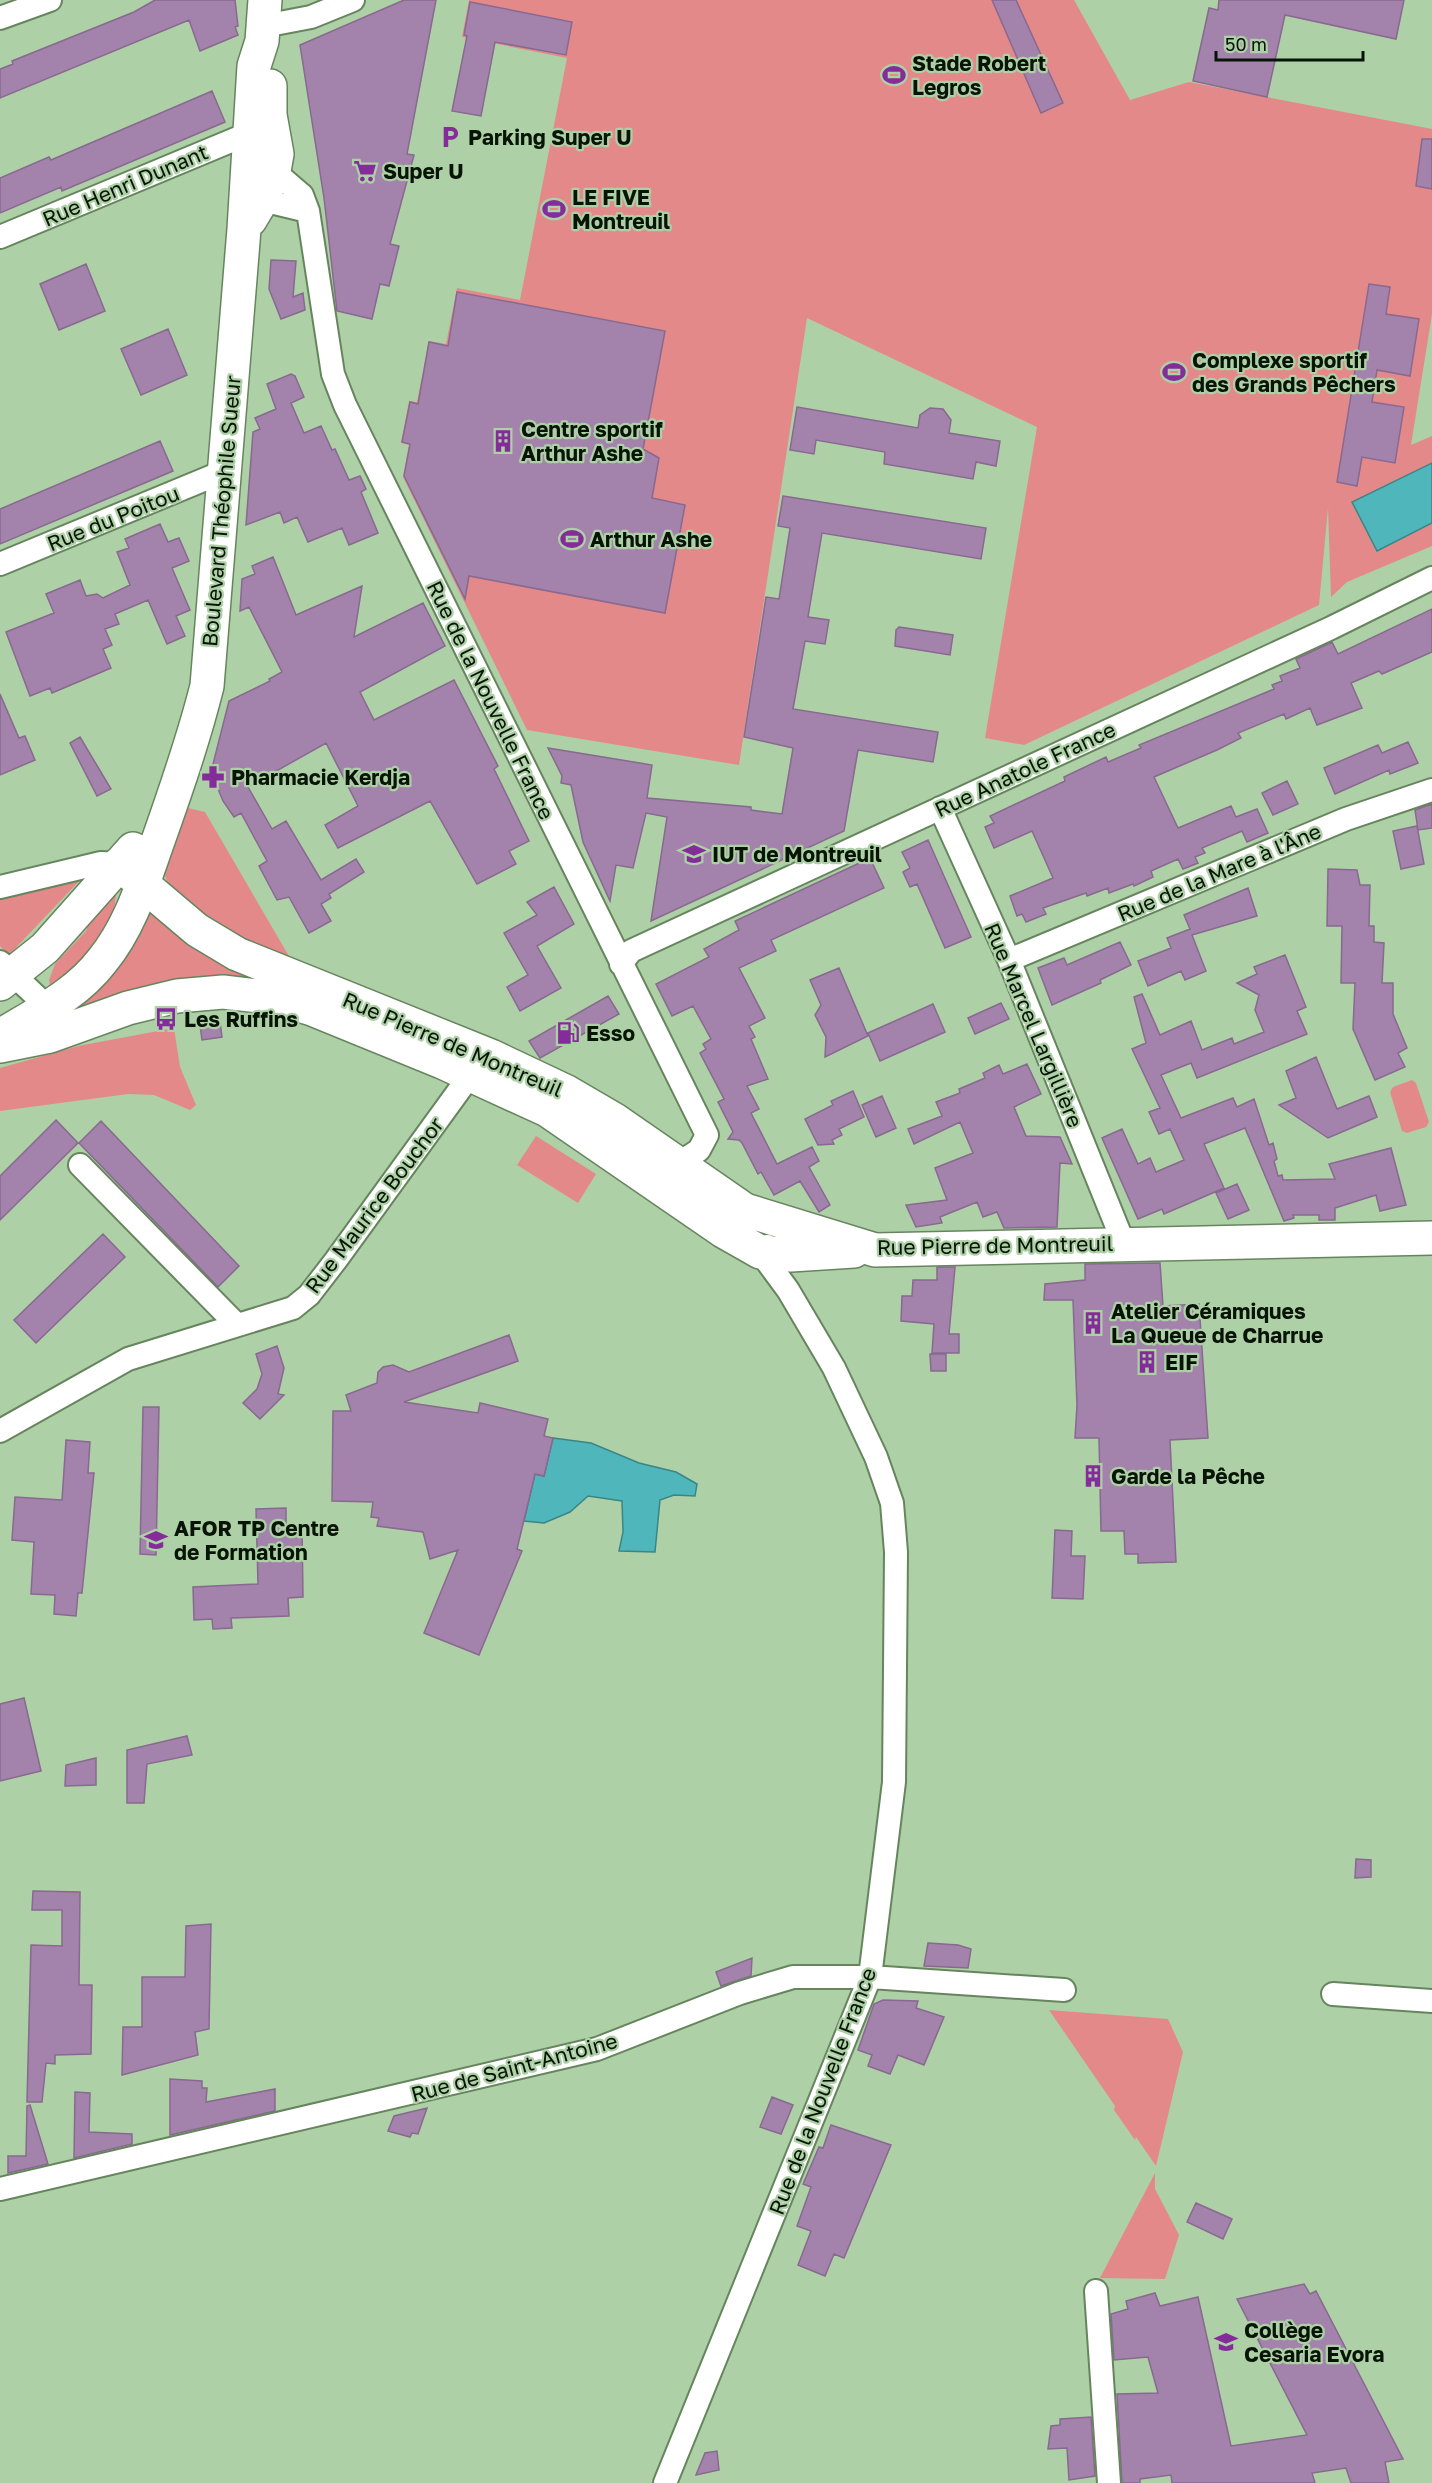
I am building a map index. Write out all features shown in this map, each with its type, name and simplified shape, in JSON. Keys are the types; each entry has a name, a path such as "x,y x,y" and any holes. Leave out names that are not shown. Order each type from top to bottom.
{"main road":[{"name":"Boulevard Théophile Sueur","path":"0,1036 42,1001 75,989 102,962 120,935 131,873 176,789 198,726 207,686 244,229 254,66 263,22"},
{"name":"Boulevard Théophile Sueur","path":"244,229 262,200 274,171 277,140 270,115 270,67 263,22"},
{"name":"Boulevard Théophile Sueur","path":"4,973 45,948 131,873"},
{"name":"Rue Pierre de Montreuil","path":"131,873 197,930 237,954 491,1056 567,1092 615,1120 745,1210 875,1250 1432,1238"},
{"path":"45,948 42,1001 72,1028"},
{"name":"Rue Pierre de Montreuil","path":"0,1046 50,1036 128,1008 177,996 236,993 276,998 312,1009 471,1074 547,1110 723,1231 760,1252"},
{"path":"760,1252 819,1254 875,1250"}],"street":[{"path":"0,18 50,0"},
{"path":"263,22 311,17 353,0"},
{"name":"Rue Henri Dunant","path":"0,237 250,133"},
{"name":"Rue de la Nouvelle France","path":"274,171 302,195 308,211 333,374 707,1135 699,1150 678,1164"},
{"path":"262,200 308,211"},
{"name":"Rue du Poitou","path":"0,564 225,471"},
{"name":"Rue Anatole France","path":"621,964 631,951 1331,628 1432,578"},
{"name":"Rue de la Mare à l'Âne","path":"1009,960 1346,819 1432,790"},
{"name":"Rue Marcel Largillière","path":"940,808 1009,960 1124,1244"},
{"path":"0,887 101,863 131,873"},
{"path":"4,973 42,1001"},
{"name":"Rue Maurice Bouchor","path":"0,1431 128,1359 294,1308 309,1295 471,1074"},
{"path":"80,1165 237,1325"},
{"path":"760,1252 793,1225"},
{"name":"Rue de la Nouvelle France","path":"665,2483 870,1977 894,1782 896,1551 892,1503 876,1456 834,1368 788,1290 760,1252"},
{"name":"Rue de Saint-Antoine","path":"0,2189 597,2049 740,1993 793,1977 870,1977 1064,1990"},
{"path":"1333,1994 1432,2001"},
{"path":"1096,2291 1109,2483"}],"shaded area":[{"name":"Complexe sportif des Grands Pêchers","path":"469,0 1074,0 1130,100 1189,82 1432,129 1432,314 1411,445 1432,436 1432,546 1347,582 1331,597 1328,508 1319,605 1024,745 985,738 1037,427 807,318 739,765 527,730 403,477 409,445 401,443 409,401 417,402 429,341 446,344 457,288 520,300 567,58 462,37"},
{"path":"188,808 205,812 290,958 215,923 179,897 168,882 163,867 164,861"},
{"path":"83,877 8,956 0,946 0,897"},
{"path":"111,890 116,895 113,919 102,944 51,992 49,980 55,964 86,931 93,909"},
{"path":"151,906 290,990 77,1009 102,985 121,962 137,937"},
{"path":"174,1028 180,1067 196,1105 190,1110 154,1095 128,1094 0,1111 0,1068 78,1046"},
{"path":"1412,1080 1416,1083 1429,1122 1426,1127 1407,1133 1402,1131 1390,1092 1393,1087"},
{"path":"536,1136 596,1174 578,1203 517,1165"},
{"path":"1049,2010 1168,2019 1183,2052 1156,2166 1114,2110 1115,2106"},
{"path":"1155,2173 1155,2189 1179,2235 1165,2279 1100,2278"}],"water":[{"path":"1432,463 1432,523 1377,551 1352,502"},
{"path":"553,1438 591,1443 639,1463 676,1472 697,1484 695,1496 674,1495 660,1500 655,1552 619,1551 623,1532 622,1501 588,1496 570,1512 544,1523 524,1521 535,1474 544,1476"}],"building":[{"path":"155,0 235,0 238,26 235,27 238,35 200,51 189,20 0,98 0,69 13,64 12,61 134,12"},
{"name":"Super U","path":"404,0 436,0 407,154 414,155 390,244 399,246 389,286 380,284 372,319 337,311 324,198 300,45"},
{"path":"992,0 1016,0 1063,103 1041,113"},
{"path":"1219,0 1404,0 1396,39 1285,15 1267,97 1193,81 1209,8 1218,10"},
{"path":"470,2 572,22 566,55 495,42 481,116 452,111 467,36 464,35"},
{"path":"212,91 225,122 62,191 61,187 0,213 0,178 49,157 51,160"},
{"path":"1422,139 1432,139 1432,189 1416,186"},
{"path":"271,260 296,261 293,297 303,293 305,310 281,319 269,289"},
{"path":"86,264 105,311 59,330 40,284"},
{"path":"1369,284 1390,287 1386,314 1419,319 1410,376 1377,370 1372,402 1404,407 1395,463 1362,457 1357,486 1337,482"},
{"path":"457,292 665,331 643,449 659,458 652,498 685,505 665,613 469,576 465,599 404,476 410,444 402,442 410,402 418,404 429,342 448,346"},
{"path":"168,329 187,375 141,395 121,349"},
{"path":"291,374 295,376 304,397 291,403 304,433 321,426 332,450 335,449 349,480 360,476 366,489 361,492 378,533 349,545 342,528 308,542 297,517 284,523 280,512 246,525 253,432 260,429 255,418 276,409 267,384"},
{"path":"797,407 918,428 920,415 930,408 943,409 951,420 949,433 1000,441 996,466 976,462 973,479 884,464 885,452 816,440 814,454 790,450"},
{"path":"160,441 173,471 0,544 0,509"},
{"path":"783,496 986,528 981,559 822,533 808,617 829,620 825,644 805,641 793,709 938,732 933,762 858,750 844,831 651,921 667,817 646,813 633,868 616,865 610,901 583,842 571,785 561,783 562,776 548,748 652,765 647,798 751,807 751,810 782,814 793,748 744,737 766,597 779,599 790,528 778,526"},
{"path":"160,524 168,542 179,538 189,561 172,568 190,610 176,616 185,636 167,644 148,600 115,614 119,624 105,629 112,645 103,649 111,668 52,693 50,688 30,696 6,632 54,613 46,594 80,580 86,596 97,594 103,598 130,585 117,552 129,548 125,539"},
{"path":"273,557 296,615 362,586 354,637 423,603 445,646 360,692 374,720 454,680 498,766 494,769 529,841 509,851 516,864 477,884 430,801 338,848 325,825 358,806 326,743 248,787 272,829 286,821 321,880 356,859 364,872 329,894 331,898 321,904 331,921 309,933 289,897 277,900 259,866 267,861 241,813 234,817 223,801 211,772 229,701 270,681 269,679 282,672 249,607 240,611 242,579 255,574 252,566"},
{"path":"1432,609 1432,652 1382,674 1379,671 1351,683 1362,708 1317,725 1310,708 1286,719 1284,714 1238,733 1241,738 1217,750 1154,777 1178,828 1231,806 1236,817 1257,809 1268,833 1247,842 1242,831 1202,848 1205,853 1195,857 1198,863 1183,869 1178,859 1151,871 1153,877 1134,886 1133,884 1109,893 1108,888 1087,896 1086,893 1043,908 1046,914 1026,922 1022,914 1017,916 1010,896 1053,878 1032,831 994,848 985,827 994,823 990,816 1065,781 1064,777 1106,757 1108,762 1141,748 1139,745 1274,689 1272,685 1282,681 1280,676 1300,668 1296,659 1332,642 1338,654"},
{"path":"899,627 953,635 950,655 895,646 896,630"},
{"path":"0,694 19,738 25,736 35,760 0,775"},
{"path":"80,737 111,789 97,796 70,743"},
{"path":"1408,742 1418,763 1390,774 1389,770 1335,794 1324,768 1378,745 1382,753"},
{"path":"1287,781 1298,804 1273,815 1262,793"},
{"path":"1432,804 1432,828 1418,830 1415,810"},
{"path":"1417,826 1424,864 1401,869 1393,831"},
{"path":"928,840 971,937 945,948 917,884 910,887 903,872 910,868 902,852"},
{"path":"870,858 884,888 771,940 776,951 739,968 765,1018 749,1026 755,1037 751,1039 768,1079 747,1086 759,1109 751,1113 777,1164 812,1147 819,1161 809,1167 830,1205 819,1212 800,1181 774,1195 761,1172 758,1174 742,1143 739,1140 728,1139 733,1132 718,1102 724,1099 700,1053 706,1049 703,1044 711,1039 693,1006 672,1016 656,984 709,957 704,949 739,930 735,921"},
{"path":"1328,869 1357,870 1360,885 1370,885 1369,926 1374,926 1374,942 1384,943 1382,983 1393,983 1393,1014 1407,1048 1398,1053 1405,1067 1375,1080 1353,1029 1355,983 1341,983 1342,926 1327,926"},
{"path":"554,887 574,924 537,946 561,988 520,1011 507,987 528,975 504,933 537,915 527,902"},
{"path":"1248,888 1257,916 1192,935 1206,971 1185,980 1181,971 1148,986 1138,961 1171,948 1167,938 1190,929 1184,915"},
{"path":"1120,942 1131,965 1100,980 1101,983 1052,1005 1038,968 1064,958 1067,965"},
{"path":"1285,955 1306,1007 1297,1011 1307,1034 1197,1078 1191,1063 1161,1075 1181,1118 1233,1098 1237,1107 1254,1099 1269,1145 1273,1143 1278,1176 1282,1175 1283,1180 1335,1179 1329,1164 1391,1148 1406,1205 1380,1211 1376,1195 1335,1208 1335,1220 1319,1220 1319,1215 1293,1215 1294,1218 1284,1221 1245,1128 1204,1144 1224,1188 1164,1214 1162,1209 1138,1219 1102,1138 1122,1129 1138,1164 1150,1158 1156,1172 1184,1160 1170,1129 1159,1134 1149,1112 1160,1108 1132,1049 1146,1043 1134,997 1142,994 1160,1035 1191,1021 1202,1050 1232,1038 1234,1044 1264,1032 1255,1010 1259,995 1237,983 1257,974 1254,967"},
{"path":"839,968 868,1036 825,1057 826,1037 815,1015 821,1005 810,980"},
{"path":"608,996 619,1014 540,1058 529,1041"},
{"path":"1001,1003 1009,1019 975,1034 968,1018"},
{"path":"933,1004 945,1032 880,1061 868,1033"},
{"path":"220,1022 222,1037 202,1040 200,1025"},
{"path":"1316,1057 1337,1109 1369,1096 1377,1117 1328,1138 1279,1105 1296,1098 1286,1071"},
{"path":"1027,1064 1041,1094 1014,1107 1026,1136 1060,1137 1072,1164 1060,1163 1057,1227 1004,1228 997,1212 983,1217 977,1202 940,1217 942,1223 916,1227 906,1205 947,1200 935,1168 973,1153 960,1122 914,1144 908,1129 942,1116 936,1102 960,1093 959,1089 985,1078 983,1073 999,1065 1003,1074"},
{"path":"853,1091 864,1117 839,1129 842,1135 832,1140 834,1144 818,1145 805,1119 833,1105 831,1101"},
{"path":"882,1096 896,1128 876,1137 862,1105"},
{"path":"56,1120 78,1143 0,1220 0,1176"},
{"path":"101,1121 239,1266 218,1287 79,1143"},
{"path":"1237,1184 1249,1210 1228,1219 1216,1193"},
{"path":"103,1234 125,1257 36,1343 14,1320"},
{"path":"1160,1263 1163,1306 1199,1304 1208,1438 1170,1440 1176,1562 1138,1563 1138,1554 1125,1554 1124,1531 1101,1531 1099,1438 1075,1438 1077,1405 1073,1300 1044,1300 1045,1284 1085,1280 1085,1264"},
{"path":"937,1267 955,1267 949,1334 959,1334 959,1353 932,1353 934,1324 901,1321 902,1296 912,1296 913,1280 937,1280"},
{"path":"509,1335 518,1361 404,1402 478,1413 480,1403 548,1419 544,1436 553,1438 544,1476 535,1474 517,1549 522,1551 479,1655 424,1633 458,1550 430,1559 423,1532 377,1526 379,1518 371,1517 373,1502 332,1501 333,1411 351,1411 346,1395 377,1383 378,1372 383,1367 393,1365 409,1372"},
{"path":"277,1346 284,1368 278,1394 284,1395 260,1419 243,1403 257,1389 262,1374 256,1354"},
{"path":"930,1354 946,1354 946,1371 931,1371"},
{"path":"143,1407 159,1407 156,1555 140,1554"},
{"path":"66,1440 90,1442 88,1473 94,1473 82,1593 78,1593 76,1616 54,1614 55,1595 31,1594 34,1542 12,1540 15,1497 62,1500"},
{"path":"286,1508 286,1527 302,1526 303,1597 288,1598 289,1616 231,1618 232,1628 213,1629 212,1619 194,1620 193,1587 258,1584 256,1509"},
{"path":"1055,1530 1072,1531 1071,1556 1085,1556 1083,1599 1052,1598"},
{"path":"24,1698 41,1771 0,1781 0,1704"},
{"path":"187,1736 192,1755 147,1764 144,1803 127,1803 127,1750"},
{"path":"96,1758 96,1785 65,1786 66,1765"},
{"path":"1356,1859 1371,1860 1371,1877 1355,1878"},
{"path":"33,1891 80,1892 79,1985 92,1985 91,2054 55,2055 55,2064 46,2063 42,2102 27,2102 31,1945 62,1946 62,1910 32,1910"},
{"path":"211,1924 209,2029 195,2032 198,2055 122,2075 123,2027 142,2027 142,1977 185,1977 186,1926"},
{"path":"928,1943 958,1945 971,1949 968,1968 924,1966"},
{"path":"752,1958 751,1976 721,1986 716,1972"},
{"path":"883,2000 918,2001 916,2008 944,2017 924,2065 898,2055 890,2074 868,2066 872,2055 858,2050 874,2004"},
{"path":"170,2079 202,2081 202,2088 207,2088 206,2102 275,2089 275,2111 170,2135"},
{"path":"75,2092 90,2093 89,2132 132,2134 132,2144 74,2158"},
{"path":"772,2097 793,2105 781,2134 760,2127"},
{"path":"30,2105 48,2164 8,2173 8,2156 26,2156 27,2106"},
{"path":"427,2108 418,2134 412,2133 410,2137 388,2131 394,2116"},
{"path":"831,2125 891,2145 844,2258 834,2254 825,2276 798,2265 811,2231 797,2226 811,2187 803,2184 819,2147 823,2148"},
{"path":"1196,2203 1232,2219 1223,2239 1187,2222"},
{"name":"Collège Cesaria Evora","path":"1304,2284 1310,2294 1316,2291 1403,2459 1385,2462 1389,2483 1351,2483 1346,2468 1312,2473 1315,2483 1172,2483 1171,2475 1140,2479 1140,2483 1122,2483 1117,2394 1158,2393 1148,2357 1114,2360 1111,2314 1128,2309 1126,2301 1155,2293 1160,2306 1198,2297 1231,2446 1307,2435 1237,2299"},
{"path":"1091,2417 1095,2476 1069,2480 1067,2448 1048,2449 1051,2426 1060,2425 1060,2419"},
{"path":"717,2451 719,2470 696,2475 705,2453"}],"place":[{"name":"Stade Robert Legros","path":"894,75"},
{"name":"Parking Super U","path":"450,137"},
{"name":"Super U","path":"365,171"},
{"name":"LE FIVE Montreuil","path":"554,209"},
{"name":"Complexe sportif des Grands Pêchers","path":"1174,372"},
{"name":"Centre sportif Arthur Ashe","path":"503,441"},
{"name":"Arthur Ashe","path":"572,539"},
{"name":"Pharmacie Kerdja","path":"213,777"},
{"name":"IUT de Montreuil","path":"694,854"},
{"name":"Les Ruffins","path":"166,1019"},
{"name":"Esso","path":"568,1033"},
{"name":"Atelier Céramiques La Queue de Charrue","path":"1093,1323"},
{"name":"EIF","path":"1147,1362"},
{"name":"Garde la Pêche","path":"1093,1476"},
{"name":"AFOR TP Centre de Formation","path":"156,1540"},
{"name":"Collège Cesaria Evora","path":"1226,2342"}]}
